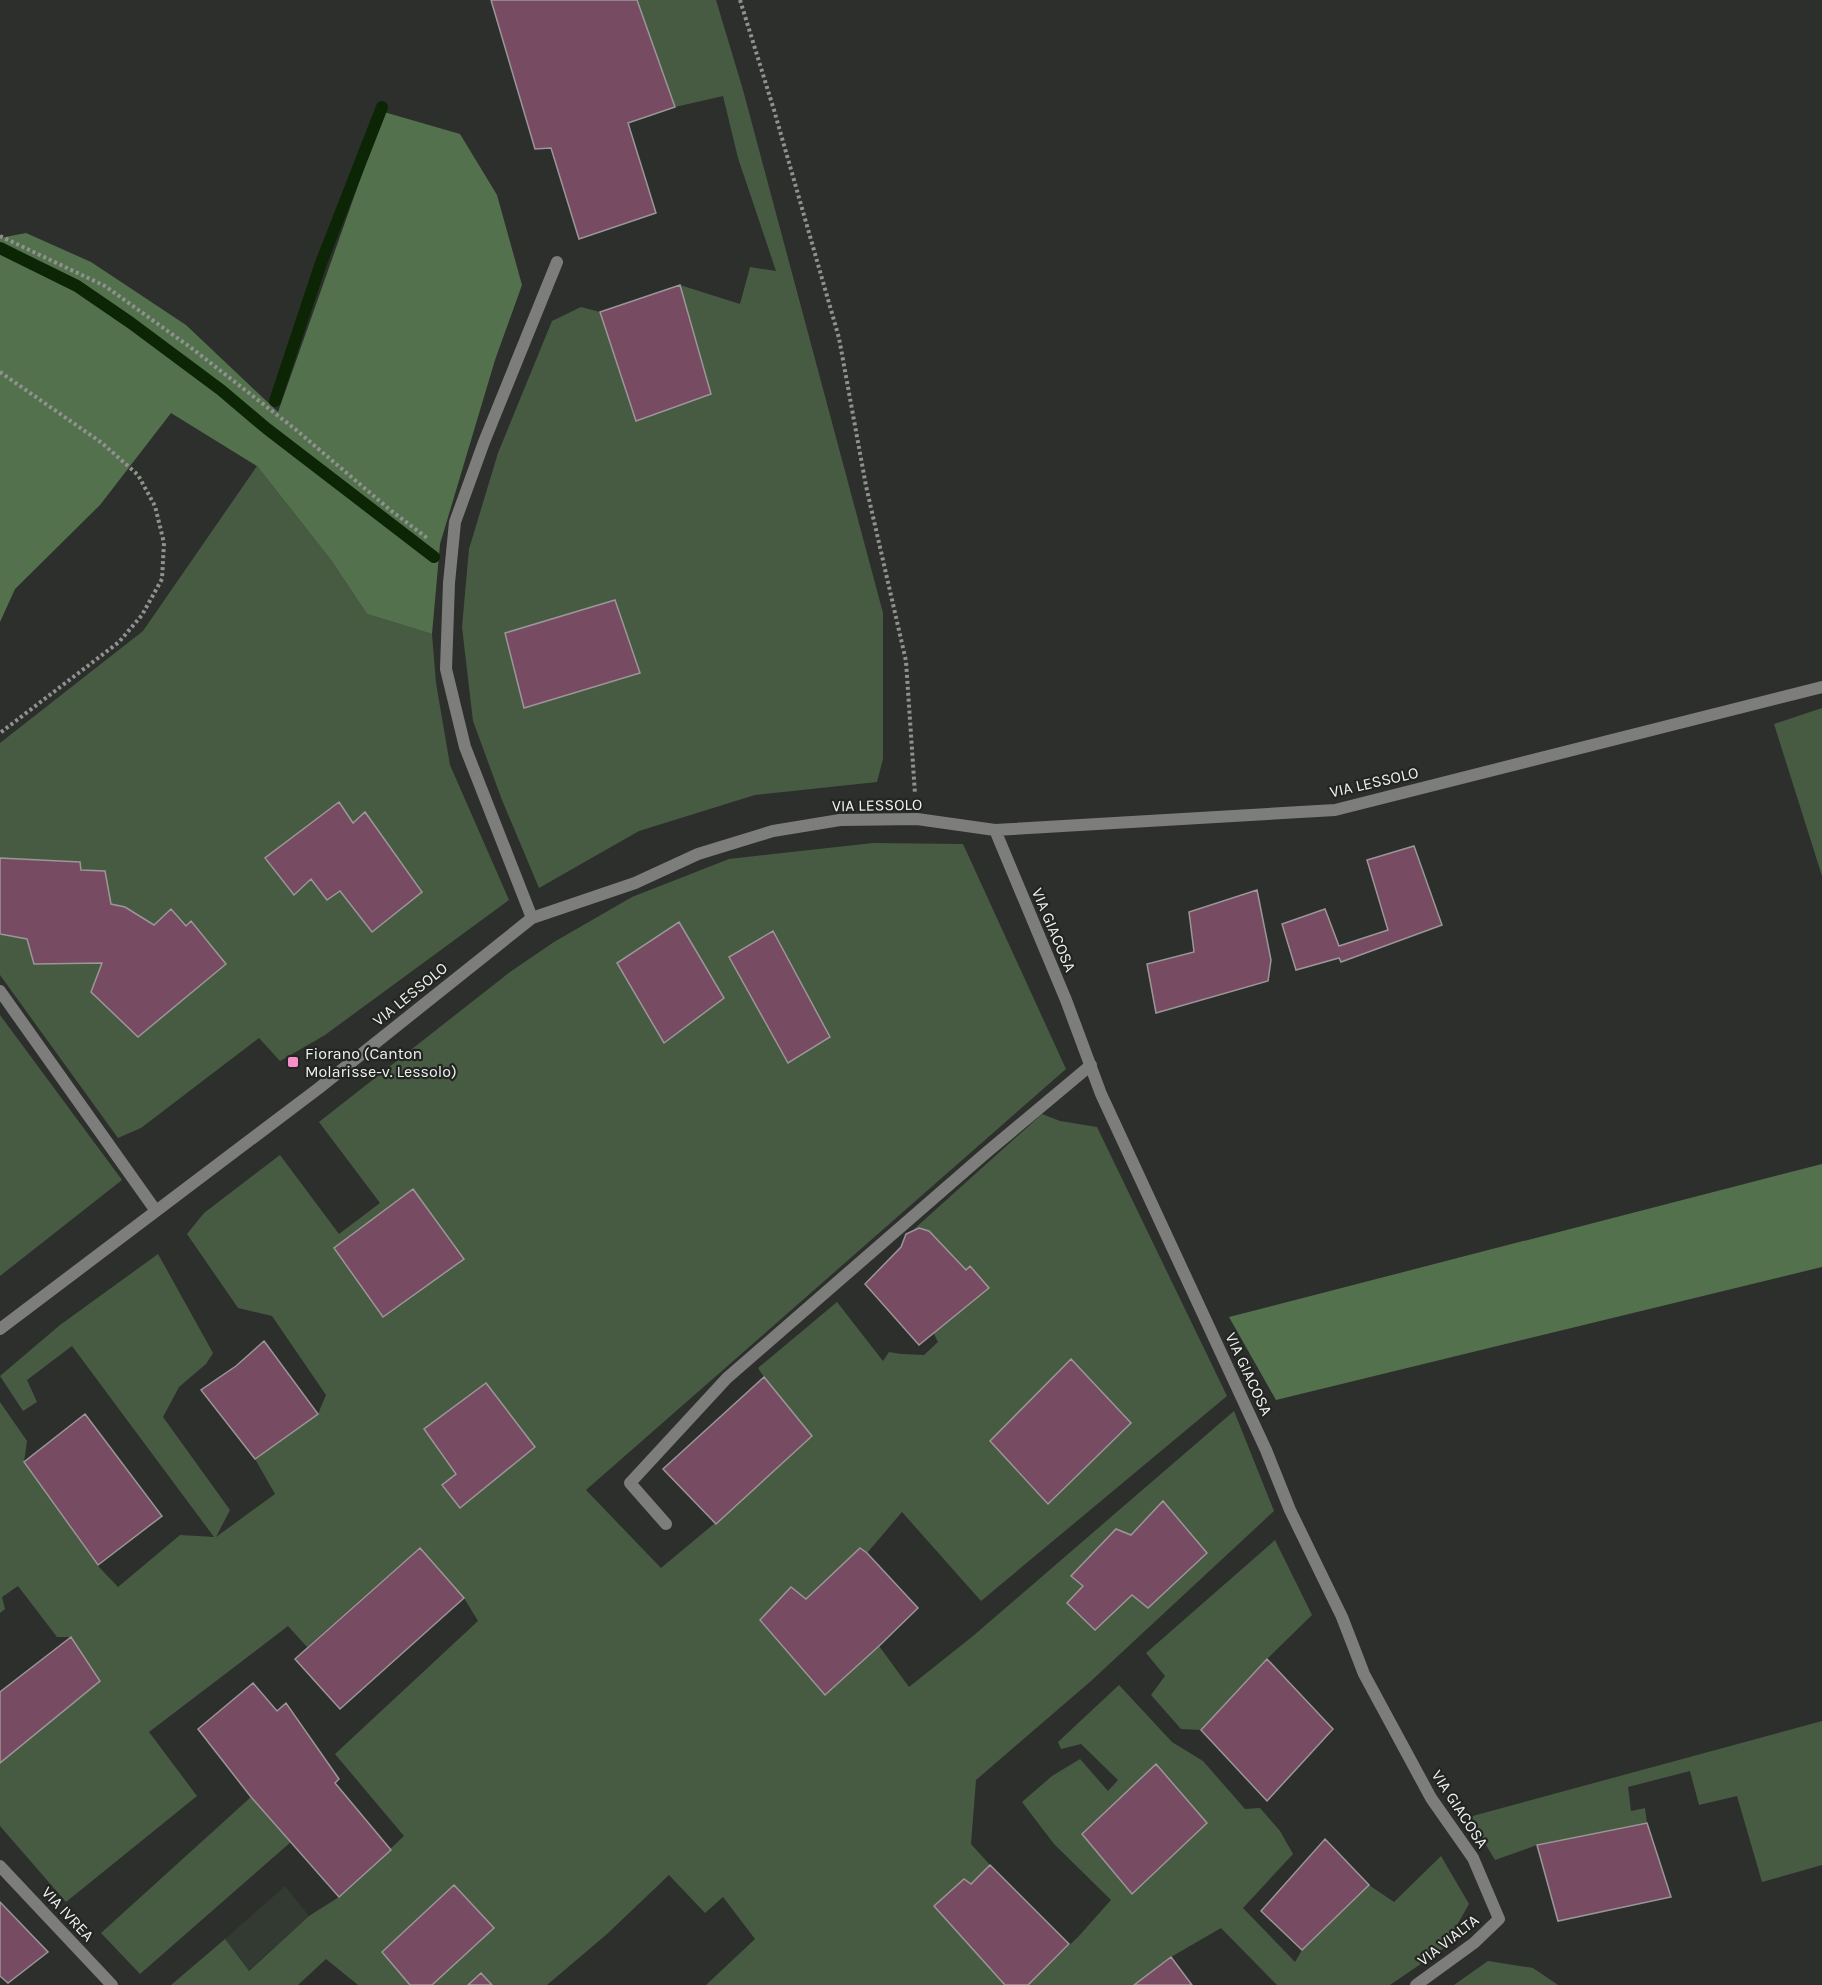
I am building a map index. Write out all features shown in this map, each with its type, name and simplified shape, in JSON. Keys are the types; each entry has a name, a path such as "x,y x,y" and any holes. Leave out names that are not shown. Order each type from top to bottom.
{"street":[{"path":"532,918 465,747 446,669 455,522 484,442 557,262"},
{"name":"VIA LESSOLO","path":"0,1329 319,1088 532,918 635,884 698,854 773,831 840,820 917,819 995,830 1335,810 1822,687"},
{"name":"VIA GIACOSA","path":"995,830 1066,1000 1106,1104 1262,1441 1290,1510 1342,1617 1364,1674 1431,1798 1473,1858 1499,1919"},
{"path":"0,991 156,1211"},
{"path":"666,1524 630,1483 727,1378 987,1152 1091,1065"},
{"name":"VIA IVREA","path":"0,1866 112,1985"},
{"name":"VIA VIALTA","path":"1416,1985 1474,1943 1499,1919"}],"path":[{"path":"740,0 839,338 866,486 906,662 917,819"},
{"path":"0,236 105,286 194,350 295,429 389,509 452,557"},
{"path":"0,372 102,443 138,475 155,506 164,543 162,579 142,615 119,642 0,733"}],"shaded area":[{"path":"285,1886 309,1916 248,1971 225,1939"}],"green space":[{"path":"637,0 716,0 743,90 883,613 883,759 877,782 755,795 639,831 539,888 502,800 473,721 462,627 469,549 498,453 552,321 581,307 600,312 637,421 711,394 680,285 740,304 750,267 776,271 738,158 723,96 675,107"},
{"path":"384,112 460,134 497,195 522,285 495,360 440,544 432,634 367,614 331,560 257,466 171,413 100,505 15,589 0,622 0,238 26,233 91,262 186,325 278,412"},
{"path":"257,466 331,560 367,614 432,634 436,683 450,765 509,900 325,1035 280,1061 259,1038 141,1128 118,1138 0,975 0,743 143,631"},
{"path":"1822,708 1822,876 1774,724"},
{"path":"873,843 963,844 1066,1069 586,1490 661,1568 715,1523 663,1469 764,1377 758,1368 837,1302 883,1361 889,1352 924,1355 938,1342 933,1332 970,1267 966,1270 929,1231 913,1230 1042,1114 1060,1121 1097,1127 1227,1396 981,1601 902,1512 867,1553 859,1549 806,1599 791,1587 760,1621 825,1695 879,1646 909,1687 973,1636 1234,1411 1274,1511 1091,1681 976,1780 971,1844 990,1865 971,1884 964,1880 934,1906 1005,1985 706,1985 755,1939 723,1897 705,1913 669,1875 607,1934 547,1985 492,1985 481,1973 468,1985 358,1985 326,1959 298,1985 171,1985 225,1939 249,1971 309,1916 339,1897 404,1836 335,1754 478,1621 464,1598 419,1548 307,1647 288,1626 149,1732 197,1796 66,1902 0,1826 0,1763 100,1681 72,1637 57,1637 18,1586 2,1597 5,1609 0,1613 0,1402 27,1441 24,1462 97,1565 118,1587 180,1535 214,1537 72,1346 27,1380 37,1402 23,1411 0,1376 60,1325 158,1254 213,1353 206,1364 179,1387 163,1417 230,1510 216,1537 275,1494 255,1459 318,1414 326,1395 272,1316 238,1308 187,1234 204,1213 280,1155 339,1234 380,1203 319,1122 510,972 554,942 632,897 729,859"},
{"path":"0,1015 122,1180 0,1276"},
{"path":"1822,1164 1822,1267 1276,1400 1229,1317"},
{"path":"1275,1540 1312,1615 1267,1659 1201,1730 1181,1729 1151,1695 1165,1676 1146,1653"},
{"path":"1119,1685 1172,1742 1203,1761 1245,1809 1260,1808 1280,1831 1293,1854 1243,1908 1295,1962 1302,1950 1369,1885 1394,1902 1441,1856 1469,1904 1444,1948 1390,1985 1277,1985 1221,1928 1171,1957 1134,1985 1028,1985 1078,1937 1111,1900 1054,1844 1022,1802 1052,1776 1080,1759 1108,1791 1118,1780 1081,1744 1061,1749 1058,1742"},
{"path":"1822,1721 1822,1865 1762,1882 1737,1796 1699,1805 1690,1771 1628,1787 1631,1811 1645,1808 1647,1823 1537,1845 1495,1860 1469,1817"},
{"path":"251,1797 292,1841 140,1974 101,1933"},
{"path":"1488,1961 1533,1968 1558,1985 1454,1985"}],"building":[{"path":"491,0 637,0 675,107 628,123 656,213 579,239 551,148 535,149"},
{"path":"680,285 711,394 636,421 600,312"},
{"path":"615,600 640,673 524,708 505,633"},
{"path":"339,802 353,823 365,812 422,892 372,932 340,891 327,900 311,879 294,895 265,858"},
{"path":"1414,846 1442,925 1341,962 1339,958 1296,970 1282,924 1325,909 1339,946 1388,930 1367,860"},
{"path":"0,858 80,862 81,870 105,871 111,904 125,907 154,925 171,909 186,926 191,921 226,964 138,1037 91,992 102,963 34,964 27,939 0,934"},
{"path":"1257,890 1271,960 1268,981 1156,1013 1147,964 1194,952 1189,912"},
{"path":"679,922 724,998 664,1043 617,963"},
{"path":"773,931 830,1037 788,1063 729,957"},
{"path":"413,1189 464,1259 383,1317 334,1248"},
{"path":"919,1228 929,1231 966,1270 970,1266 989,1288 919,1345 865,1284 901,1247 906,1234"},
{"path":"264,1341 318,1414 255,1459 201,1390 236,1366"},
{"path":"1071,1359 1131,1423 1048,1504 990,1441"},
{"path":"764,1377 812,1436 716,1524 663,1469"},
{"path":"486,1383 535,1447 460,1508 442,1485 456,1474 424,1429"},
{"path":"85,1414 162,1516 98,1565 24,1462"},
{"path":"1163,1501 1207,1553 1148,1608 1132,1595 1095,1630 1067,1603 1083,1586 1071,1576 1116,1529 1131,1535"},
{"path":"420,1548 464,1598 340,1709 295,1659"},
{"path":"860,1548 918,1608 825,1695 760,1620 791,1587 806,1599"},
{"path":"71,1637 100,1681 0,1763 0,1692"},
{"path":"1267,1659 1333,1729 1267,1801 1201,1730"},
{"path":"253,1683 277,1711 286,1703 339,1779 335,1783 391,1850 339,1897 251,1797 198,1729"},
{"path":"1156,1764 1207,1823 1132,1894 1082,1834"},
{"path":"1647,1823 1671,1897 1558,1921 1537,1845"},
{"path":"1325,1839 1369,1885 1302,1950 1261,1911"},
{"path":"990,1865 1069,1944 1028,1985 1005,1985 934,1906 964,1879 971,1884"},
{"path":"454,1885 494,1928 432,1985 410,1985 382,1952"},
{"path":"0,1902 48,1952 8,1983 0,1976"},
{"path":"1171,1957 1192,1985 1134,1985"},
{"path":"481,1973 492,1985 468,1985"}],"waterway":[{"path":"275,401 321,263 382,107"},
{"path":"0,248 77,286 131,323 221,390 266,428 434,557"}],"place":[{"name":"Fiorano (Canton Molarisse-v. Lessolo)","path":"293,1062"}]}
